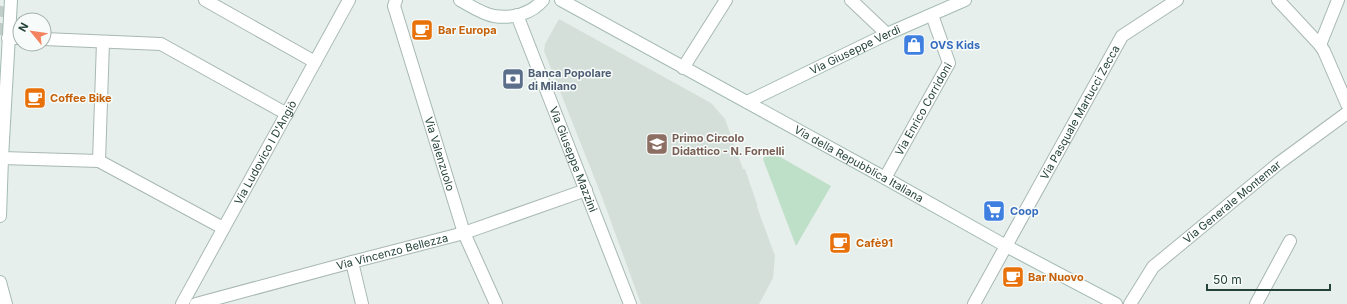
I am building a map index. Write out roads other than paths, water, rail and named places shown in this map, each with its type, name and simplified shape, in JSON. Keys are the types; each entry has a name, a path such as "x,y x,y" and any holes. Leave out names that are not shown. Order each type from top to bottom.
{"street":[{"path":"11,0 12,13"},
{"path":"205,0 315,62"},
{"name":"Via Ludovico I D'Angiò","path":"190,303 224,228 349,0"},
{"name":"Via Valenzuolo","path":"396,0 394,6 464,233 496,304"},
{"path":"460,0 494,16 518,15 529,12 538,6 543,0"},
{"name":"Via della Repubblica Italiana","path":"561,0 1006,246 1116,304"},
{"path":"684,68 726,0"},
{"path":"851,0 887,34"},
{"name":"Via Giuseppe Verdi","path":"747,102 887,34 965,0"},
{"name":"Via Pasquale Martucci Zecca","path":"974,304 1122,36 1177,0"},
{"path":"1278,0 1324,51 1347,104"},
{"path":"1320,45 1338,0"},
{"name":"Via Giuseppe Mazzini","path":"518,15 630,304"},
{"name":"Via Enrico Corridoni","path":"885,178 949,63 932,15"},
{"path":"52,39 161,44 287,114"},
{"path":"99,161 103,42"},
{"path":"0,216 2,158 13,52"},
{"name":"Via Generale Montemar","path":"1130,304 1153,267 1279,163 1347,113"},
{"path":"2,158 99,161 224,228"},
{"name":"Via Vincenzo Bellezza","path":"190,303 464,233 586,190"},
{"path":"1256,304 1290,242"},
{"path":"352,262 362,304"},
{"path":"0,282 6,304"}],"tunnel":[{"path":"0,35 6,7"}],"place":[{"name":"Bar Europa","path":"422,30"},
{"name":"OVS Kids","path":"914,45"},
{"name":"Banca Popolare di Milano","path":"513,79"},
{"name":"Coffee Bike","path":"35,98"},
{"name":"Primo Circolo Didattico - N. Fornelli","path":"657,144"},
{"name":"Coop","path":"994,211"},
{"name":"Cafè91","path":"840,243"},
{"name":"Bar Nuovo","path":"1013,277"}]}
